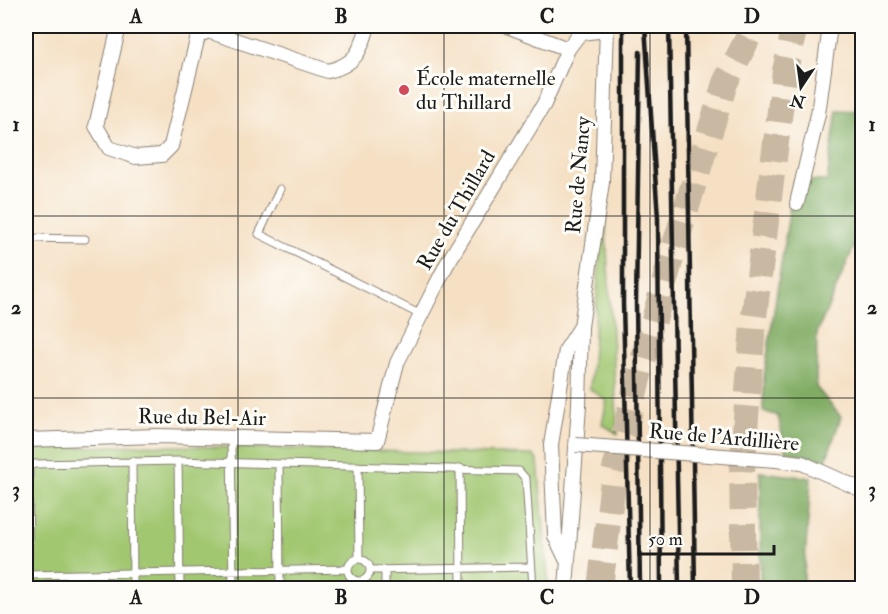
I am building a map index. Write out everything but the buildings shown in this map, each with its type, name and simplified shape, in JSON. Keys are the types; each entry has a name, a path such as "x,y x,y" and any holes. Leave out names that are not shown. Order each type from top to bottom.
{"street":[{"path":"119,26 96,126 109,148 136,158 162,155 171,146 198,36 208,31 328,71 346,67 357,55 368,26"},
{"path":"507,26 568,49"},
{"path":"797,203 818,114 830,26"},
{"name":"Rue du Thillard","path":"377,441 397,363 447,264 544,104 568,49 580,33 607,28"},
{"name":"Rue de Nancy","path":"566,588 581,327 602,182 607,28"},
{"name":"Rue de Nancy","path":"567,561 555,536 551,445 566,350 581,327"},
{"name":"Rue du Bel-Air","path":"26,440 157,436 377,441"},
{"name":"Rue de l'Ardillière","path":"576,445 776,459 801,463 862,490"}],"lane":[{"path":"280,189 259,234 421,315"},
{"path":"26,238 85,239"},
{"path":"231,438 233,588"},
{"path":"132,461 134,588"},
{"path":"28,588 29,466 132,461 460,468 514,470 524,473 533,588"},
{"path":"178,461 180,588"},
{"path":"279,464 280,588"},
{"path":"358,466 359,559"},
{"path":"460,468 461,588"},
{"path":"359,559 368,563 370,570 367,578 359,584 351,577 348,569 352,562 359,559"},
{"path":"370,570 531,567"},
{"path":"28,575 348,569"},
{"path":"385,570 385,588"}],"green space":[{"path":"837,110 862,111 862,228 817,333 816,387 841,417 826,460 786,452 778,416 763,411 764,376 794,180 827,181"},
{"path":"604,200 618,434 602,424 607,401 590,389"},
{"path":"140,445 533,455 538,461 549,588 26,588 26,449"},
{"path":"760,472 811,478 803,588 760,588"}],"tunnel":[{"path":"600,588 614,473 641,367 673,251 725,83 754,26"},
{"path":"744,588 742,471 753,324 785,71 795,26"}],"railway":[{"path":"623,26 623,303 630,588"},
{"path":"645,26 658,218 661,588"},
{"path":"669,26 679,588"},
{"path":"686,26 695,588"},
{"path":"640,52 636,303 640,588"}],"place":[{"name":"École maternelle du Thillard","path":"404,90"}]}
